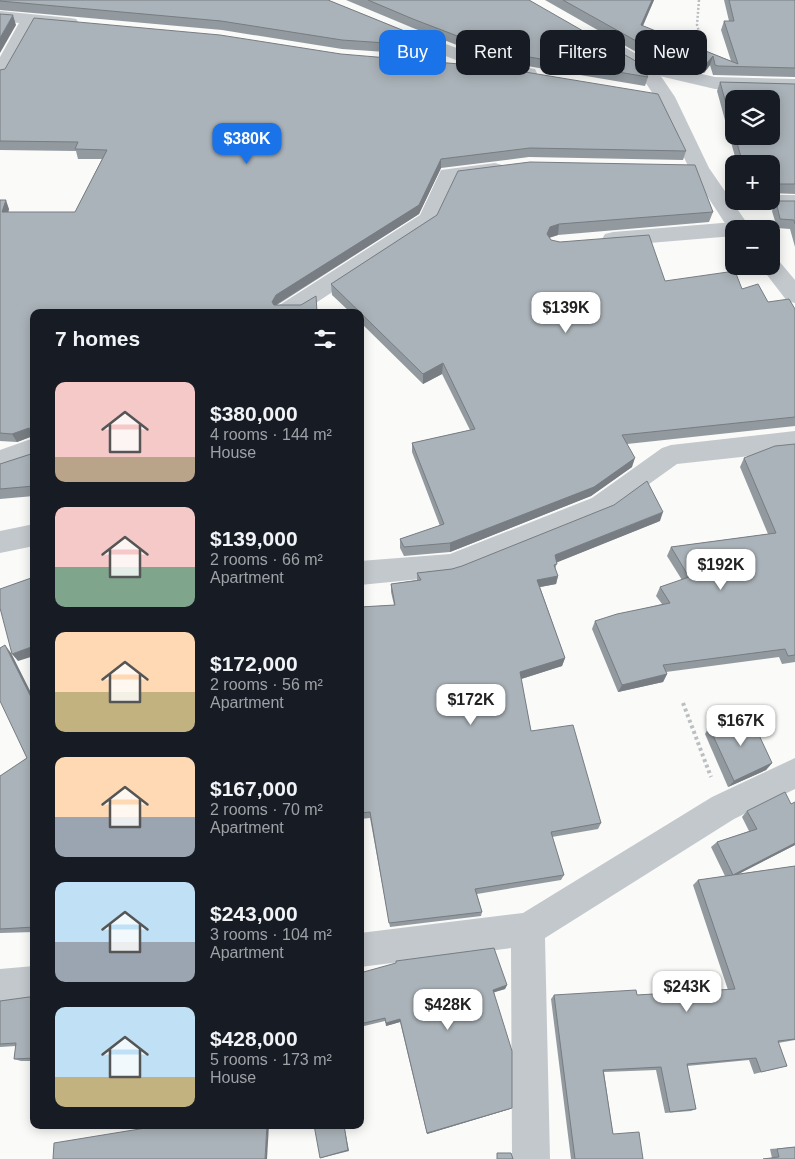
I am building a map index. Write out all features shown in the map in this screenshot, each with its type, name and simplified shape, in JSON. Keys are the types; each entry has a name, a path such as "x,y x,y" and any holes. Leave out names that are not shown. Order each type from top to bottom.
{"street":[{"path":"0,16 87,24"},
{"path":"0,73 30,19"},
{"path":"530,74 542,76"},
{"path":"650,75 665,97 690,168 721,201 734,220"},
{"path":"680,75 715,83 795,85"},
{"path":"646,94 665,97"},
{"path":"291,309 429,219 448,175 511,167"},
{"path":"721,201 795,202"},
{"path":"597,240 725,230"},
{"path":"778,275 795,295"},
{"path":"364,573 451,565 601,504 670,455 795,441"},
{"path":"0,460 30,449"},
{"path":"0,542 30,536"},
{"path":"364,950 528,929 723,808 795,772"},
{"path":"528,929 531,1159"},
{"path":"0,986 30,983"}],"path":[{"path":"698,0 697,24 715,83"},
{"path":"683,703 723,808"}],"building":[{"path":"328,0 402,30 379,30 379,43 342,40 221,21 0,1"},
{"path":"368,0 529,0 581,30 540,30 540,59 530,57 530,30 456,30 456,36 446,30 413,19"},
{"path":"563,0 652,0 641,25 653,30 635,30 635,40 625,35 625,30 617,30"},
{"path":"729,0 795,0 795,68 718,66 715,65 713,56 707,63 707,52 738,64 724,21 734,21"},
{"path":"0,14 13,15 0,38"},
{"path":"34,18 220,35 341,54 379,57 379,75 446,75 446,63 456,64 456,75 530,75 530,73 658,94 686,151 530,148 441,159 419,205 276,295 272,302 274,305 301,305 316,296 317,309 30,309 30,429 12,434 0,433 0,200 6,200 2,212 75,212 107,150 75,149 78,142 0,141 0,70 5,69"},
{"path":"625,55 635,61 635,75 625,73"},
{"path":"720,82 795,84 795,184 780,184 780,155 740,155 738,145 780,145 780,90 725,90 725,100"},
{"path":"530,162 695,165 713,212 559,224 550,227 547,234 551,240 560,242 649,235 665,281 725,272 725,275 737,275 742,289 758,284 768,302 789,299 795,309 795,417 622,435 635,458 594,487 450,543 404,547 400,539 444,524 412,443 475,429 443,363 423,374 364,316 364,309 357,309 331,284 437,215 458,171"},
{"path":"780,201 795,201 795,224 794,220 780,219 778,210 780,210"},
{"path":"795,444 795,655 788,656 785,649 663,665 667,674 622,685 595,621 617,614 670,603 660,587 689,577 671,547 776,533 744,458 775,446"},
{"path":"30,454 30,486 0,489 0,464"},
{"path":"647,481 663,512 555,555 557,564 554,565 558,576 537,580 565,658 520,672 531,731 573,725 601,823 551,832 564,875 475,889 482,912 389,923 370,812 364,813 364,607 395,605 391,584 421,580 417,573 462,566 614,505"},
{"path":"30,578 30,647 12,654 0,608 0,589"},
{"path":"5,645 30,695 30,927 0,929 0,776 27,758 0,701 0,648"},
{"path":"751,718 772,763 734,781 709,727"},
{"path":"785,792 791,804 795,802 795,843 733,875 717,842 757,829 747,811"},
{"path":"795,866 795,1039 778,1041 787,1066 761,1072 756,1058 687,1064 696,1109 670,1112 661,1067 603,1070 613,1134 639,1132 643,1159 575,1159 554,995 636,990 637,995 735,989 698,880"},
{"path":"494,948 507,985 493,990 512,1051 512,1108 427,1133 400,1019 386,1023 385,1018 364,1023 364,972 396,963 396,961"},
{"path":"30,997 30,1058 14,1059 16,1043 0,1044 0,1001"},
{"path":"140,1129 267,1129 265,1159 53,1159 54,1143"},
{"path":"315,1129 345,1129 348,1150 320,1158"},
{"path":"795,1147 795,1159 763,1159 779,1157 777,1149"},
{"path":"497,1153 511,1153 513,1159 497,1159"}]}
